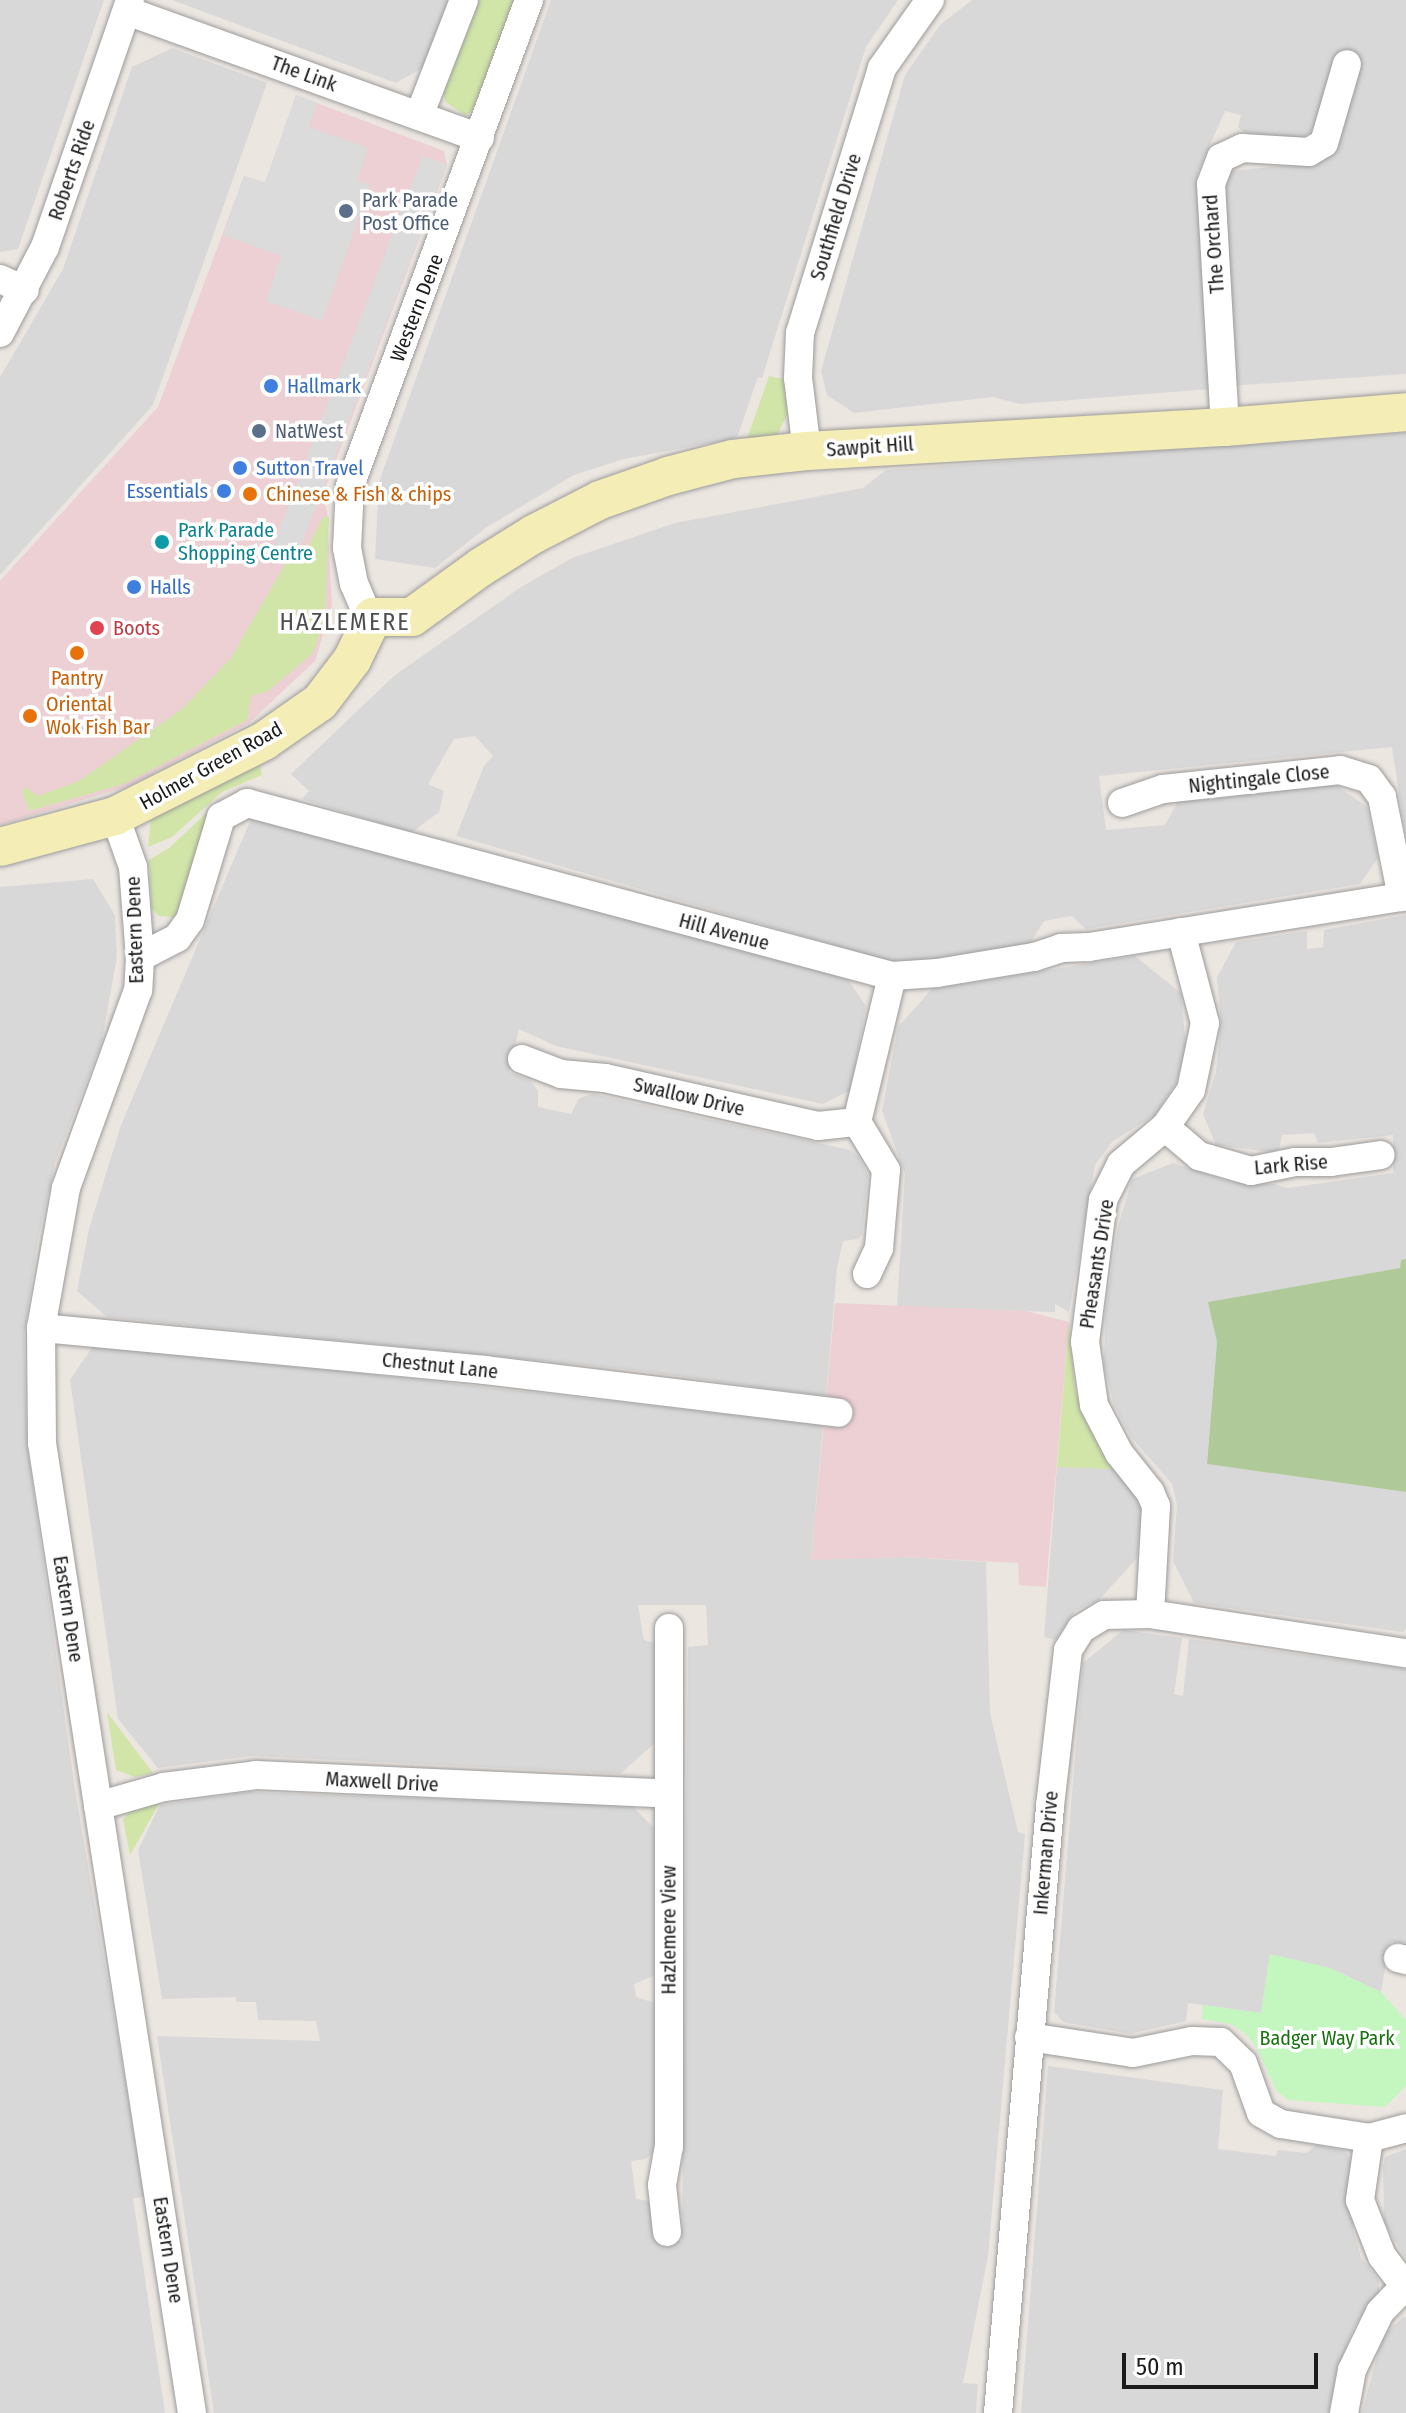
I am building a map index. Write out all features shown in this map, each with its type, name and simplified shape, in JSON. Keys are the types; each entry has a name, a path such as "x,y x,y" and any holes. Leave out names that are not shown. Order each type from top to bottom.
{"street":[{"path":"419,116 464,0"},
{"name":"Western Dene","path":"373,617 364,607 354,584 347,548 350,486 529,0"},
{"name":"Southfield Drive","path":"807,451 798,378 800,333 882,68 930,0"},
{"name":"The Link","path":"128,5 480,138"},
{"name":"Roberts Ride","path":"0,333 12,285 45,247 128,5"},
{"name":"The Orchard","path":"1225,427 1211,184 1221,158 1242,148 1309,152 1324,143 1347,64"},
{"name":"Sawpit Hill","path":"373,617 412,617 481,567 600,500 733,459 807,451 1225,427 1406,412"},
{"name":"Holmer Green Road","path":"0,847 115,816 264,741 320,702 352,660 373,617"},
{"name":"Nightingale Close","path":"1122,803 1163,789 1340,770 1369,779 1382,797 1404,896"},
{"name":"Hill Avenue","path":"140,957 177,938 190,920 221,817 247,803 892,976 937,973 1034,957 1061,948 1404,896"},
{"name":"Eastern Dene","path":"115,816 133,867 140,957 138,990 66,1188 41,1328 42,1443 192,2413"},
{"name":"Pheasants Drive","path":"1150,1614 1156,1506 1150,1492 1119,1453 1094,1405 1085,1342 1103,1200 1121,1164 1165,1127 1191,1090 1205,1023 1181,932"},
{"path":"867,1274 879,1248 886,1170 857,1122 892,976"},
{"name":"Swallow Drive","path":"522,1059 561,1074 605,1078 818,1126 857,1122"},
{"name":"Lark Rise","path":"1165,1127 1199,1156 1251,1171 1295,1162 1331,1162 1381,1155"},
{"name":"Chestnut Lane","path":"41,1328 485,1370 838,1413"},
{"name":"Inkerman Drive","path":"998,2413 1029,2037 1068,1650 1081,1629 1104,1615 1150,1614 1406,1653"},
{"name":"Hazlemere View","path":"667,2232 662,2185 669,2147 669,1628"},
{"name":"Maxwell Drive","path":"98,1806 164,1787 256,1775 669,1794"},
{"path":"1029,2037 1133,2053 1192,2041 1221,2042 1243,2063 1261,2113 1281,2124 1369,2138 1406,2128"},
{"path":"1344,2413 1352,2370 1380,2312 1405,2287 1382,2256 1360,2200 1369,2138"}],"shaded area":[{"path":"0,0 104,0 18,249 0,252"},
{"path":"172,0 448,0 426,66 396,83"},
{"path":"551,0 898,0 866,47 762,378 758,377 737,438 624,459 574,475 487,527 435,568 375,559 379,482"},
{"path":"972,0 1406,0 1406,374 1229,386 1223,172 1325,161 1334,139 1324,119 1293,147 1245,133 1238,127 1241,115 1225,111 1197,174 1204,232 1210,389 1020,404 993,397 854,413 827,395 821,371 905,75 940,25"},
{"path":"172,48 267,83 153,405 0,575 0,377 63,269 132,67"},
{"path":"296,95 444,151 447,165 323,495 327,511 332,606 315,661 249,723 129,786 0,825 0,581 158,407 244,176 265,183"},
{"path":"296,95 317,103 309,127 368,148 357,180 370,185 322,321 266,301 281,256 223,235 244,176 265,182"},
{"path":"423,156 447,165 294,565 269,555"},
{"path":"1406,433 1406,838 1392,747 1099,776 1106,830 1165,825 1178,801 1336,785 1367,807 1378,858 1360,884 1086,929 1072,916 1044,921 1030,943 914,963 893,962 456,836 484,766 493,756 475,736 454,739 428,784 444,791 439,812 411,833 302,799 309,791 291,774 395,675 521,587 572,558 675,523 863,488 886,470"},
{"path":"251,819 847,978 866,1006 851,1090 823,1104 556,1046 519,1029 509,1072 530,1080 538,1091 538,1107 571,1114 579,1098 593,1094 850,1150 858,1156 868,1175 862,1235 858,1239 843,1241 837,1268 826,1396 633,1370 107,1317 77,1291 89,1229 121,1125"},
{"path":"93,879 115,915 117,956 102,1041 55,1163 38,1240 24,1334 27,1445 75,1790 145,2197 133,2198 165,2413 0,2413 0,887"},
{"path":"1406,915 1406,1259 1401,1260 1401,1268 1209,1302 1217,1342 1207,1464 1406,1492 1406,1629 1403,1632 1194,1603 1173,1561 1177,1505 1172,1484 1131,1437 1114,1405 1104,1365 1105,1315 1118,1227 1132,1179 1173,1163 1231,1182 1275,1184 1287,1188 1393,1173 1393,1135 1318,1143 1314,1133 1282,1135 1279,1149 1271,1152 1216,1145 1203,1114 1216,1072 1221,1022 1217,977 1236,942 1307,931 1307,949 1323,947 1324,930"},
{"path":"1135,956 1181,993 1186,1049 1176,1083 1155,1115 1113,1141 1095,1165 1069,1312 1055,1304 1055,1312 897,1307 905,1174 882,1111 898,1027 932,989"},
{"path":"835,1303 1026,1311 1069,1322 1046,1587 1019,1585 1018,1563 903,1557 811,1560"},
{"path":"93,1346 823,1425 811,1559 903,1557 986,1562 990,1713 1018,1832 1025,1834 988,2256 963,2383 978,2384 976,2413 214,2413 157,2036 320,2041 316,2021 258,2020 256,2002 236,2002 236,1997 162,1999 138,1850 160,1805 248,1792 632,1806 654,1828 660,1973 634,1984 636,1997 655,2003 661,2012 656,2151 645,2159 631,2161 636,2199 649,2201 655,2209 653,2237 661,2241 682,2241 688,1647 708,1645 706,1605 638,1605 644,1640 657,1644 656,1742 620,1774 252,1756 158,1768 118,1719 70,1380"},
{"path":"1057,1467 1115,1469 1143,1505 1137,1558 1099,1600 1075,1611 1055,1640 1044,1637"},
{"path":"1123,1630 1182,1638 1174,1694 1183,1696 1189,1639 1406,1669 1406,1943 1390,1942 1381,1992 1330,1968 1270,1955 1261,2013 1188,2003 1186,2021 1130,2034 1063,2022 1054,2012 1083,1663"},
{"path":"1048,2066 1223,2090 1218,2149 1276,2156 1278,2150 1307,2153 1316,2145 1345,2151 1351,2160 1353,2229 1361,2258 1379,2280 1379,2293 1355,2325 1338,2367 1329,2413 1021,2413"},
{"path":"1406,2149 1406,2259 1384,2222 1383,2167 1385,2157"},
{"path":"1406,2317 1406,2413 1362,2413 1382,2337"}],"green space":[{"path":"475,0 514,0 476,107 466,116 446,102 442,89"},
{"path":"769,376 787,380 788,413 776,437 747,439"},
{"path":"323,517 329,517 325,618 313,653 268,691 251,696 247,720 124,784 29,811 22,792 25,787 38,796 79,781 181,710 231,658 288,559 309,545"},
{"path":"259,762 262,775 222,792 172,837 148,847 151,820 162,809"},
{"path":"218,802 208,821 181,910 174,917 159,916 152,909 149,860 169,848"},
{"path":"1406,1259 1406,1492 1207,1464 1217,1342 1208,1302 1400,1268 1401,1260"},
{"path":"1069,1322 1075,1389 1095,1438 1115,1469 1057,1467"},
{"path":"107,1712 153,1773 135,1777 116,1770"},
{"path":"163,1797 130,1855 123,1820 131,1809"},
{"name":"Badger Way Park","path":"1270,1954 1330,1968 1381,1992 1406,2020 1406,2086 1385,2107 1289,2100 1277,2092 1257,2048 1246,2034 1231,2024 1202,2019 1203,2005 1261,2013"}],"place":[{"name":"Park Parade Post Office","path":"346,211"},
{"name":"Hallmark","path":"271,386"},
{"name":"NatWest","path":"259,431"},
{"name":"Sutton Travel","path":"240,468"},
{"name":"Essentials","path":"224,491"},
{"name":"Chinese & Fish & chips","path":"250,494"},
{"name":"Park Parade Shopping Centre","path":"162,542"},
{"name":"Halls","path":"134,587"},
{"name":"Boots","path":"97,628"},
{"name":"Pantry","path":"77,653"},
{"name":"Oriental Wok Fish Bar","path":"30,716"}],"district":[{"name":"HAZLEMERE","path":"345,623"}]}
